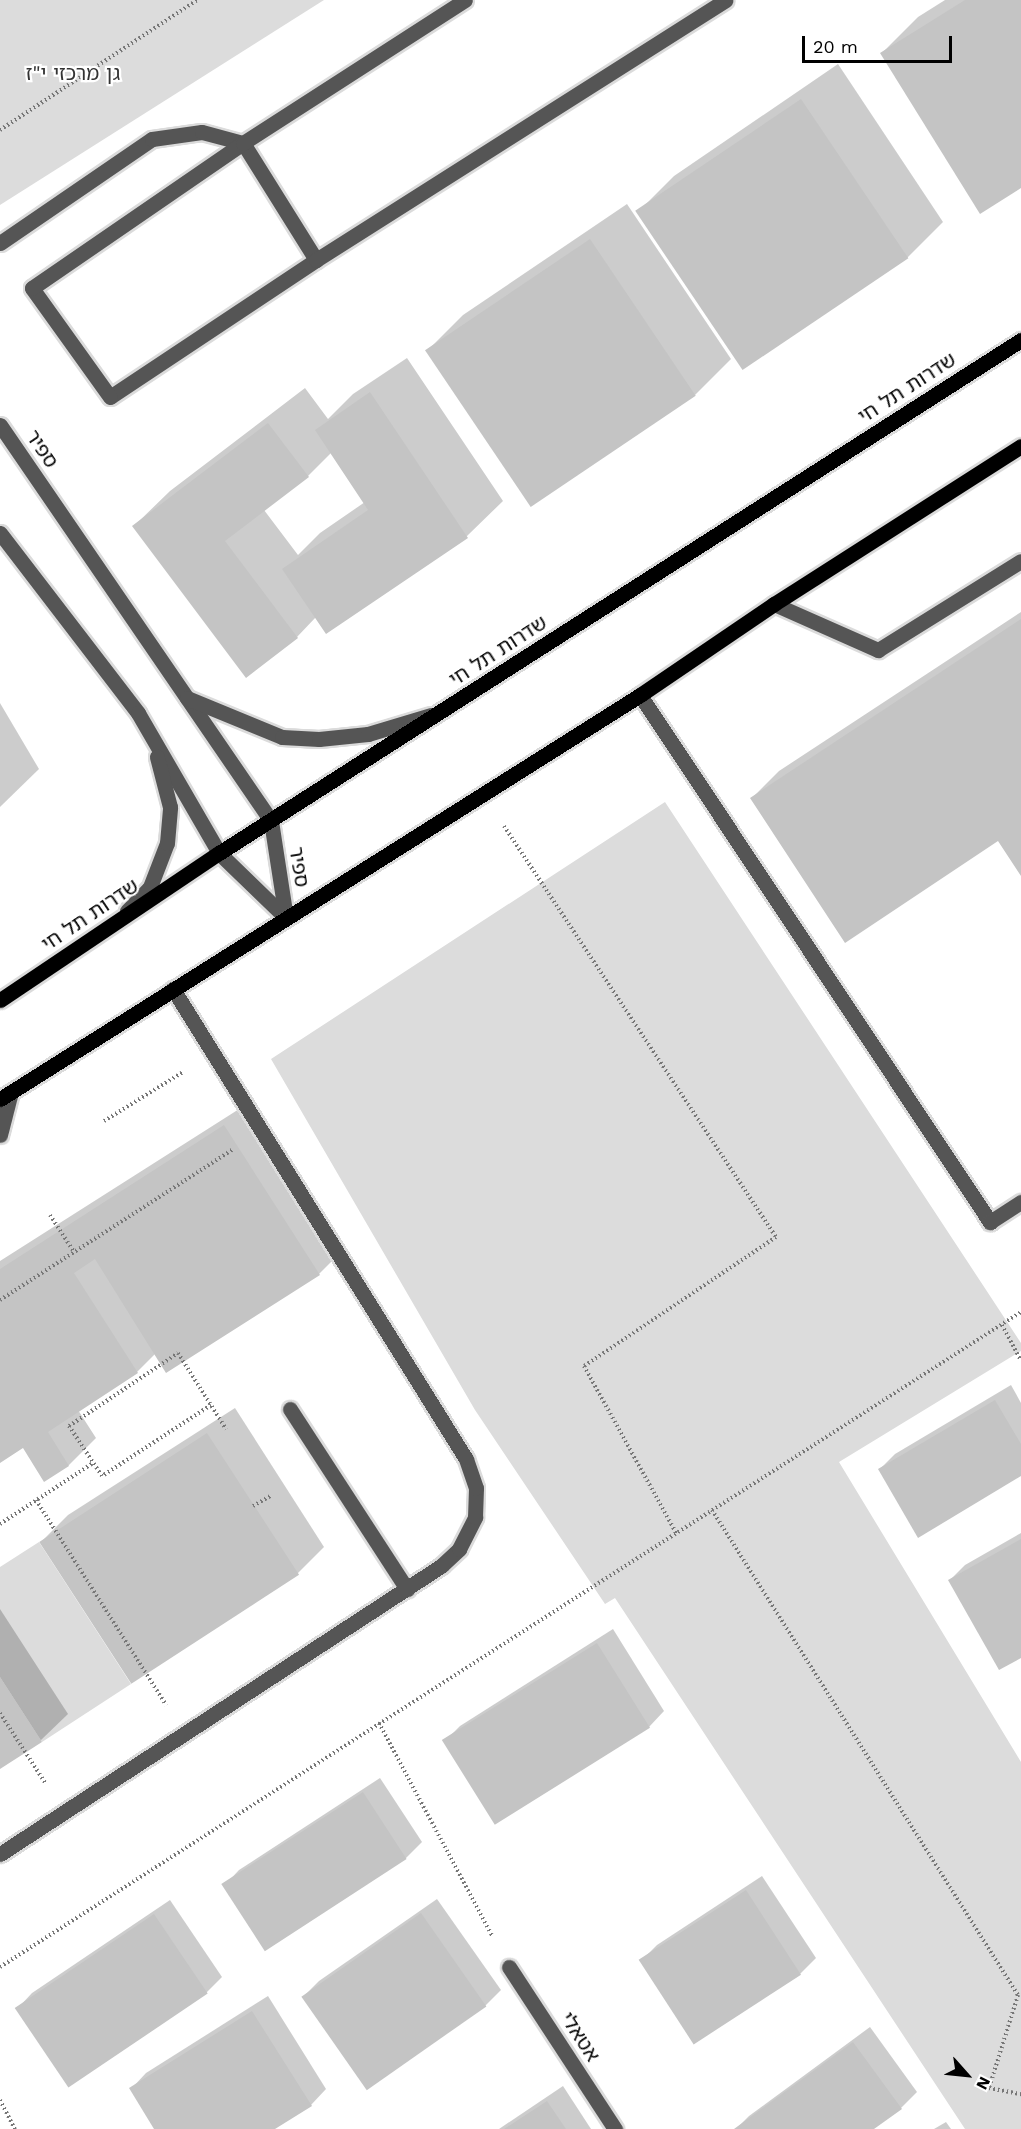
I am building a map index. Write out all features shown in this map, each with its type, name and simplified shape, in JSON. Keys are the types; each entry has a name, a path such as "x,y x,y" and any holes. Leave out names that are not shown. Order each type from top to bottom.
{"main road":[{"name":"שדרות תל חי","path":"0,1000 108,930 219,853 445,711 1021,340"},
{"path":"6,1095 640,695 774,604 1021,446"}],"street":[{"path":"465,0 243,143 32,288 110,397 316,260 725,0"},
{"path":"0,243 152,139 202,132 243,143 316,260"},
{"name":"ספיר","path":"0,425 271,821 285,918"},
{"name":"ספיר","path":"0,532 138,713 219,853 285,918"},
{"path":"774,604 878,650 1021,561"},
{"path":"640,695 990,1222 1021,1202"},
{"path":"187,698 282,736 319,739 368,734 445,711"},
{"path":"108,930 150,887 167,843 170,807 161,767 138,713"},
{"path":"0,1854 441,1566 467,1536 476,1508 476,1488 470,1470 173,989"},
{"path":"0,1135 6,1095"},
{"path":"291,1409 406,1589"},
{"name":"אטאלי","path":"509,1967 615,2129"}],"path":[{"path":"0,130 197,0"},
{"path":"504,826 776,1238 584,1366 676,1533"},
{"path":"104,1121 183,1071"},
{"path":"0,1300 233,1150 228,1141"},
{"path":"50,1215 74,1252"},
{"path":"0,1967 1021,1312"},
{"path":"1002,1325 1021,1360"},
{"path":"211,1405 102,1476 69,1426 178,1353 211,1405 226,1429"},
{"path":"0,1524 93,1463"},
{"path":"253,1506 270,1496"},
{"path":"36,1500 146,1674"},
{"path":"712,1510 1019,1995 989,2088 1021,2094"},
{"path":"0,1713 25,1752"},
{"path":"379,1723 509,1967"},
{"path":"0,2100 15,2129"}],"green space":[{"name":"גן מרכזי י\"ז","path":"0,0 324,0 0,205"},
{"path":"665,802 1021,1343 1021,1351 839,1462 1021,1762 1021,2129 965,2129 615,1598 605,1604 475,1410 271,1059"},
{"path":"39,1542 131,1684 42,1742 0,1677 0,1567"}],"building":[{"path":"965,0 1021,0 1021,188 980,214 880,53"},
{"path":"801,99 908,258 743,370 635,211"},
{"path":"590,239 696,396 531,507 425,350"},
{"path":"370,392 468,538 326,634 282,569 368,510 315,430"},
{"path":"268,423 309,477 225,541 298,638 246,678 132,526"},
{"path":"1021,619 1021,876 998,841 845,943 750,798"},
{"path":"224,1125 320,1275 166,1373 95,1259 74,1273 138,1373 48,1432 69,1466 44,1482 23,1448 0,1463 0,1269"},
{"path":"995,1400 1021,1444 1021,1476 918,1538 878,1469"},
{"path":"207,1433 299,1575 131,1684 39,1542"},
{"path":"1021,1539 1021,1658 999,1670 948,1580"},
{"path":"597,1643 650,1728 495,1825 442,1740"},
{"path":"0,1677 42,1742 0,1769"},
{"path":"363,1792 407,1859 265,1951 221,1884"},
{"path":"746,1890 801,1975 694,2044 639,1960"},
{"path":"421,1913 486,2006 367,2090 301,1997"},
{"path":"154,1914 208,1994 68,2088 15,2008"},
{"path":"252,2011 312,2106 275,2129 154,2129 129,2088"},
{"path":"853,2042 902,2109 874,2129 734,2129"},
{"path":"547,2101 566,2129 504,2129"}]}
